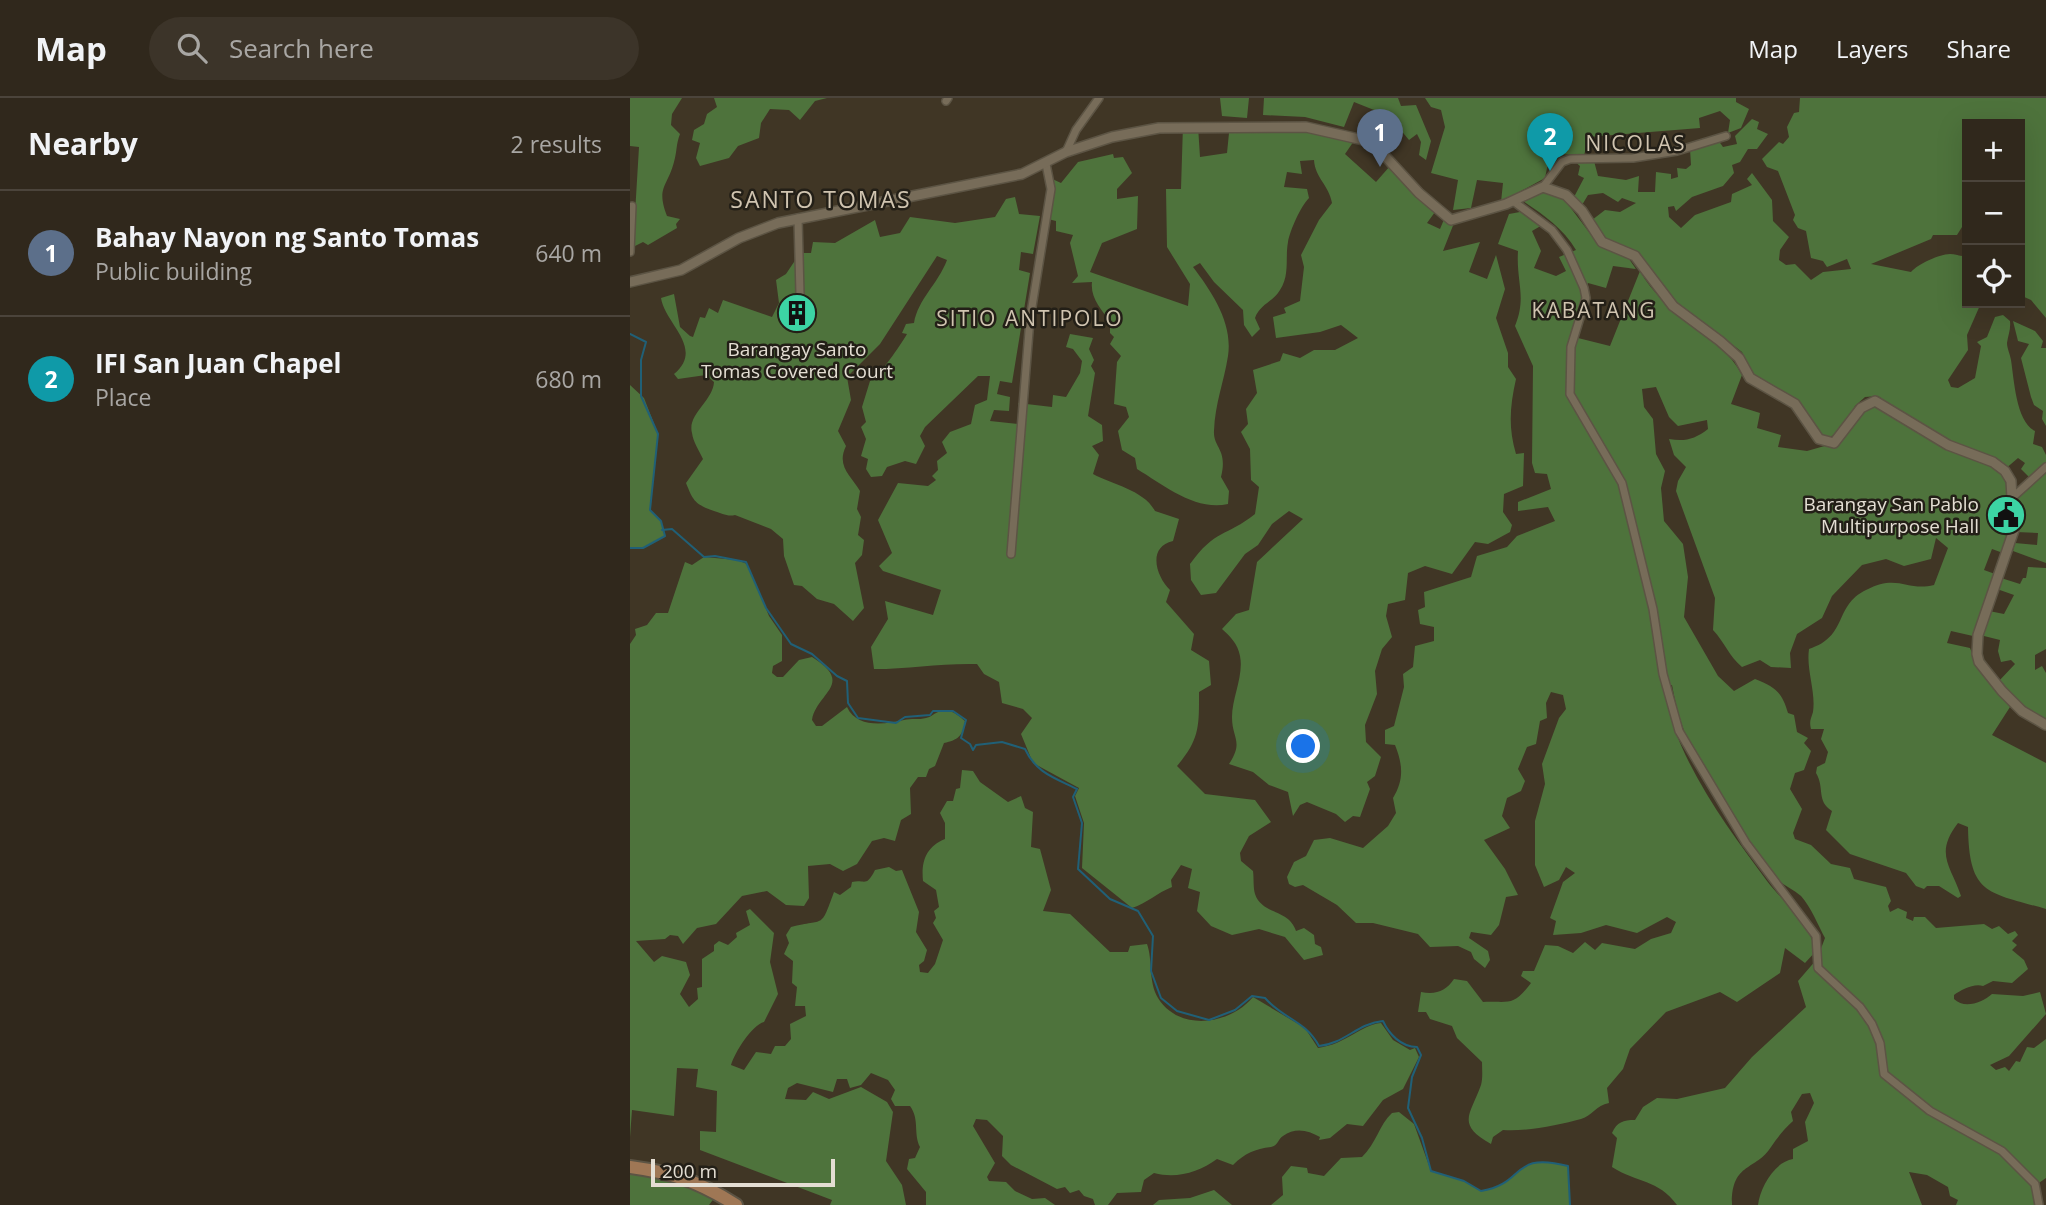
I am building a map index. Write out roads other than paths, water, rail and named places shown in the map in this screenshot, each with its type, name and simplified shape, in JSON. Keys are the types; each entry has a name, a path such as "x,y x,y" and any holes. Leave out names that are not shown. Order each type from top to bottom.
{"main road":[{"path":"630,1167 672,1173 691,1180 736,1205"}],"street":[{"path":"1066,152 1076,130 1099,98"},
{"path":"630,282 673,273 751,232 798,218 963,188 1022,174 1066,152 1159,128 1306,127 1372,142 1419,193 1451,220 1513,201 1542,187 1562,163 1570,159 1633,158 1677,151 1726,136"},
{"path":"1011,554 1031,320 1051,189 1046,164"},
{"path":"1542,187 1555,190 1574,202 1602,242 1635,256 1673,306 1739,358 1750,378 1795,404 1819,439 1834,443 1861,408 1875,401 1948,445 2000,466 2011,481 2014,530 1978,635 1977,654 1979,662 2002,691 2022,711 2046,725"},
{"path":"1513,201 1552,230 1567,250 1584,288 1586,298 1571,347 1570,394 1622,482 1656,620 1663,674 1677,725 1688,749 1746,843 1816,936 1818,968 1860,1007 1872,1024 1880,1043 1884,1074 1930,1111 2002,1151 2035,1184 2039,1205"},
{"path":"630,252 632,206"},
{"path":"798,218 800,294"},
{"path":"2013,497 2046,467"}],"waterway":[{"path":"630,334 646,342 641,360 641,396 658,434 650,510 661,521 665,536 643,548 630,548"},
{"path":"662,530 672,529 704,557 715,556 746,562 766,608 791,644 812,654 837,676 847,681 848,703 858,718 896,723 905,717 930,715 933,711 953,711 966,720 961,738 970,744 973,750 976,745 1002,742 1025,749 1040,769 1077,789 1073,797 1082,823 1078,869 1110,899 1138,911 1153,936 1151,971 1161,998 1177,1011 1209,1020 1235,1010 1252,996 1265,998 1307,1030 1319,1046 1336,1042 1366,1025 1383,1021 1396,1039 1417,1047 1421,1055 1412,1077 1408,1108 1422,1138 1431,1171 1464,1181 1481,1191 1505,1182 1527,1165 1549,1162 1568,1166 1570,1205"}],"place":[{"name":"Bahay Nayon ng Santo Tomas","path":"1380,167"},
{"name":"IFI San Juan Chapel","path":"1550,171"},
{"name":"Barangay Santo Tomas Covered Court","path":"797,313"},
{"name":"Barangay San Pablo Multipurpose Hall","path":"2006,515"}],"district":[{"name":"NICOLAS","path":"1636,144"},
{"name":"SANTO TOMAS","path":"821,200"},
{"name":"KABATANG","path":"1594,311"},
{"name":"SITIO ANTIPOLO","path":"1030,319"}]}
